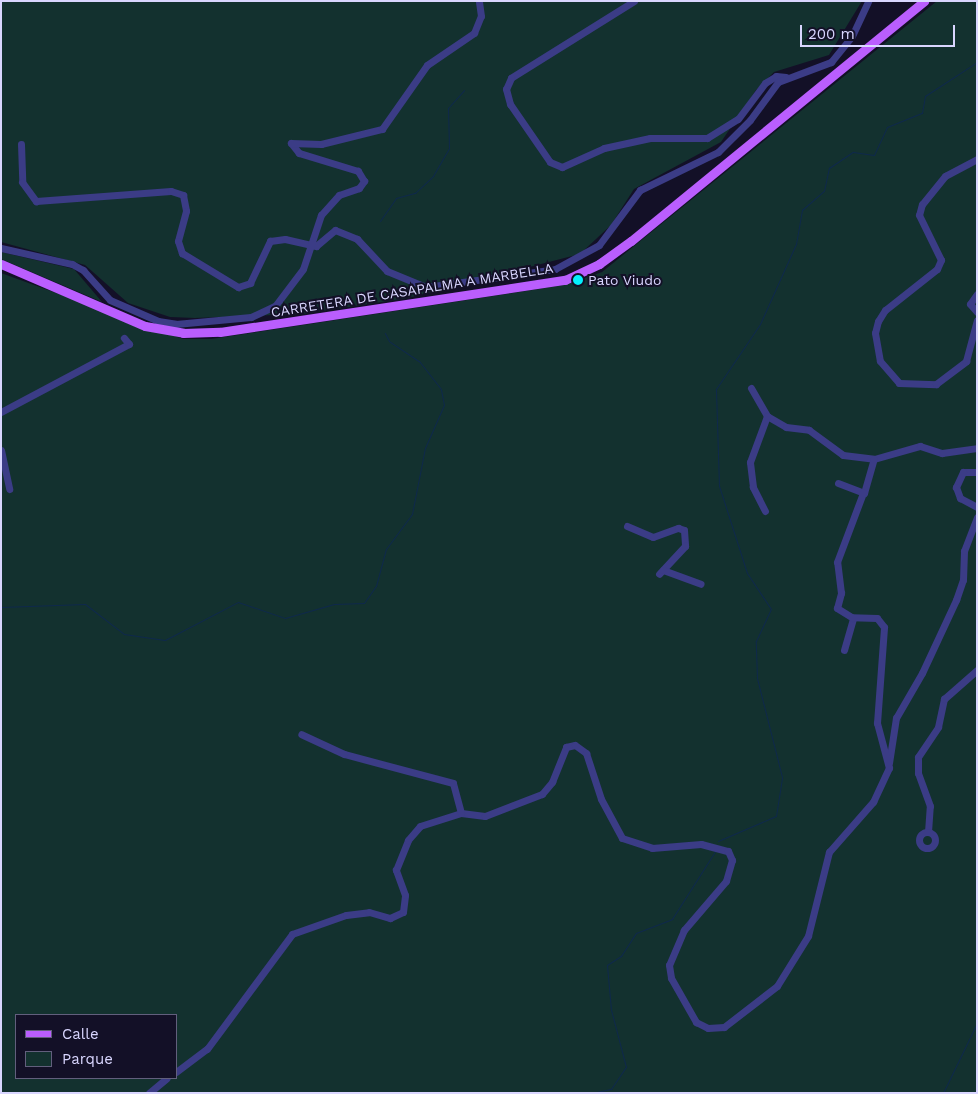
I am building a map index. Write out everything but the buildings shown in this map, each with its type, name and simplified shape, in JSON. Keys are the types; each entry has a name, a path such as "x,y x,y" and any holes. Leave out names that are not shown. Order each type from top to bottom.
{"main road":[{"name":"CARRETERA DE CASAPALMA A MARBELLA","path":"1,264 144,326 200,334 565,280 599,264 631,241 924,1"}],"street":[{"path":"1,248 72,264 121,307 176,324 250,317 275,306 303,269 327,207 339,195 359,188 364,178 345,166 299,153 290,142 321,144 382,129 427,65 474,33 481,16 479,1"},
{"path":"634,1 510,78 506,95 512,109 550,162 562,167 604,148 650,138 707,138 738,119 765,83 776,76 786,78 819,68 837,56 868,1"},
{"path":"20,144 22,182 36,200 171,191 183,194 186,211 178,240 182,253 238,287 254,277 270,241 285,239 310,247 316,246 329,230 342,230 357,240 387,271 426,287 556,268 599,245 640,190 718,152 786,78"},
{"path":"977,159 945,176 922,204 919,215 941,260 937,269 885,310 878,321 874,333 880,361 899,383 921,386 946,379 966,361 977,320"},
{"path":"977,294 970,304 977,312"},
{"path":"1,412 129,344 124,338"},
{"path":"751,388 767,416 786,427 809,430 842,455 874,459 920,446 942,453 977,448"},
{"path":"765,511 753,487 750,469 752,452 767,416"},
{"path":"1,450 9,489"},
{"path":"874,459 862,493 860,508 840,546 836,573 841,593 837,608 852,616 877,618 884,627 877,723 889,763"},
{"path":"977,472 963,472 956,487 960,498 977,507"},
{"path":"838,483 862,493"},
{"path":"178,1071 207,1049 292,934 346,915 369,912 390,918 403,912 405,895 396,870 408,840 420,826 461,813 485,816 542,794 552,782 566,747 575,745 586,753 601,799 622,838 652,848 701,844 728,851 732,860 726,881 684,930 669,965 671,978 692,1018 702,1026 717,1029 730,1024 776,986 808,936 829,852 872,802 889,763 896,718 922,673 956,600 963,580 964,551 977,517"},
{"path":"627,526 653,537 678,528 684,530 685,546 661,572 701,584"},
{"path":"844,650 852,616"},
{"path":"928,832 930,806 918,774 918,757 938,727 944,699 977,670"},
{"path":"301,734 344,754 453,784 461,813"},
{"path":"149,1093 166,1079"}],"green space":[{"path":"1,1 862,1 829,55 774,72 756,90 721,142 634,189 611,225 580,254 408,298 303,314 195,318 170,317 128,303 85,265 1,242"},
{"path":"937,1 977,1 977,1093 1,1093 1,273 183,339 211,339 565,285 602,272"},
{"path":"1,252 74,269 102,302 1,259"}],"waterway":[{"path":"718,841 776,816 782,777 757,678 756,641 771,609 747,573 719,486 716,389 760,324 796,244 802,210 824,191 829,168 853,152 874,155 887,127 922,113 925,96 977,62"},
{"path":"380,221 396,198 415,193 433,176 449,148 448,108 464,90"},
{"path":"1,607 85,604 124,634 165,640 238,602 285,618 334,604 364,603 376,586 386,549 412,514 425,448 444,405 441,389 420,362 389,341 385,333"},
{"path":"592,1093 611,1089 626,1067 611,1010 607,965 621,956 636,933 672,919 716,850"},
{"path":"943,1093 977,1023"}],"place":[{"name":"Pato Viudo","path":"578,280"}]}
